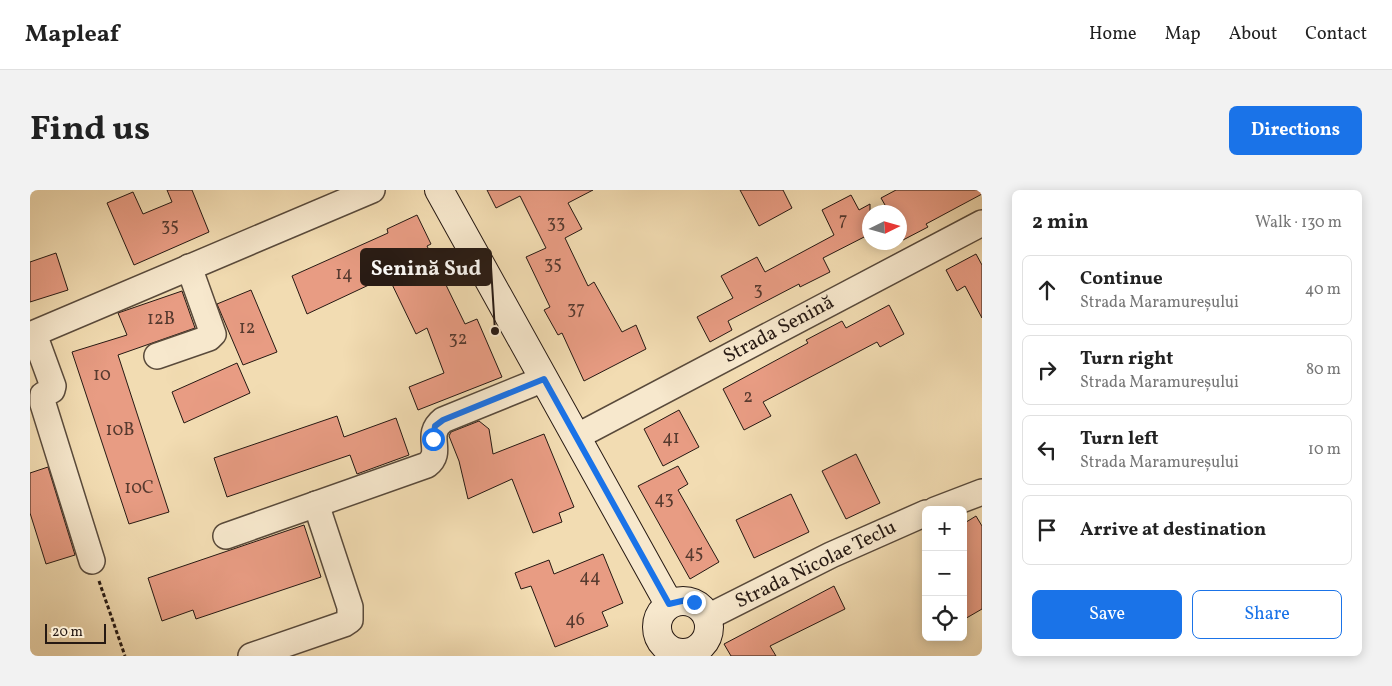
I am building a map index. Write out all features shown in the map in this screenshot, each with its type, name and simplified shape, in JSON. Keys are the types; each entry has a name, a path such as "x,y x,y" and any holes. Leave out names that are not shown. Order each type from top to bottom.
{"main road":[{"path":"439,190 669,604"},
{"path":"686,600 694,602 701,607 708,617 709,632 706,640 695,654 668,649 658,636 658,618 669,604 686,600"}],"street":[{"path":"92,561 42,404 43,395 52,390 53,386 32,334 372,190"},
{"name":"Strada Senină","path":"576,438 982,223"},
{"path":"157,356 209,338 213,334 189,267"},
{"path":"226,536 427,465 433,460 436,453 432,433 435,426 443,420 544,379"},
{"path":"945,506 982,492"},
{"path":"251,656 344,624 350,620 350,607 316,504"},
{"name":"Strada Nicolae Teclu","path":"708,617 831,555 922,515"}],"path":[{"path":"92,561 126,656"}],"building":[{"path":"167,190 192,190 209,232 134,265 107,203 133,192 143,214 172,202"},
{"path":"487,190 593,190 568,203 582,229 565,238 588,286 594,282 622,332 636,325 646,349 584,381 562,333 558,335 544,310 550,307 526,257 546,248 520,196 496,208"},
{"path":"740,190 783,190 792,208 759,226"},
{"path":"896,190 982,190 982,194 926,224 928,227 907,238 907,205 885,205 881,198"},
{"path":"851,195 859,210 862,208 862,238 823,258 830,272 800,287 799,284 728,321 732,330 710,342 697,317 733,298 721,276 757,257 765,272 834,235 822,210"},
{"path":"417,215 431,244 427,246 465,324 477,319 502,377 418,410 409,387 444,373 427,328 416,334 388,276 307,314 292,276 388,233 387,229"},
{"path":"56,253 68,290 30,302 30,262"},
{"path":"976,254 982,265 982,318 965,286 957,291 946,270"},
{"path":"251,290 277,352 243,365 217,304"},
{"path":"182,291 195,328 118,355 169,512 129,524 72,352 127,335 118,313"},
{"path":"889,305 904,334 880,347 877,342 763,402 771,416 744,430 723,389 808,343 806,340 842,321 846,328"},
{"path":"237,363 250,393 184,423 172,392"},
{"path":"679,410 699,447 663,466 644,429"},
{"path":"337,416 344,437 396,418 409,455 357,474 350,455 227,497 214,458"},
{"path":"479,421 489,429 493,454 544,434 574,507 559,513 562,522 533,533 512,479 468,499 459,461 449,436 451,432"},
{"path":"856,454 880,503 846,519 822,471"},
{"path":"678,466 688,484 678,490 719,562 690,579 638,486"},
{"path":"48,467 75,555 46,564 30,513 30,473"},
{"path":"791,494 809,532 754,558 736,520"},
{"path":"976,516 982,526 982,609 967,618 967,551 967,522"},
{"path":"304,525 321,577 196,619 193,610 162,621 148,578"},
{"path":"603,554 623,603 602,612 608,626 555,647 531,586 521,589 515,573 549,560 554,574"},
{"path":"834,586 845,609 770,646 776,656 731,656 724,644"}],"place":[{"name":"Senină Sud","path":"495,331"}],"route":[{"path":"433,439 432,433 435,426 443,420 544,379 669,604 686,600 694,602"}]}
